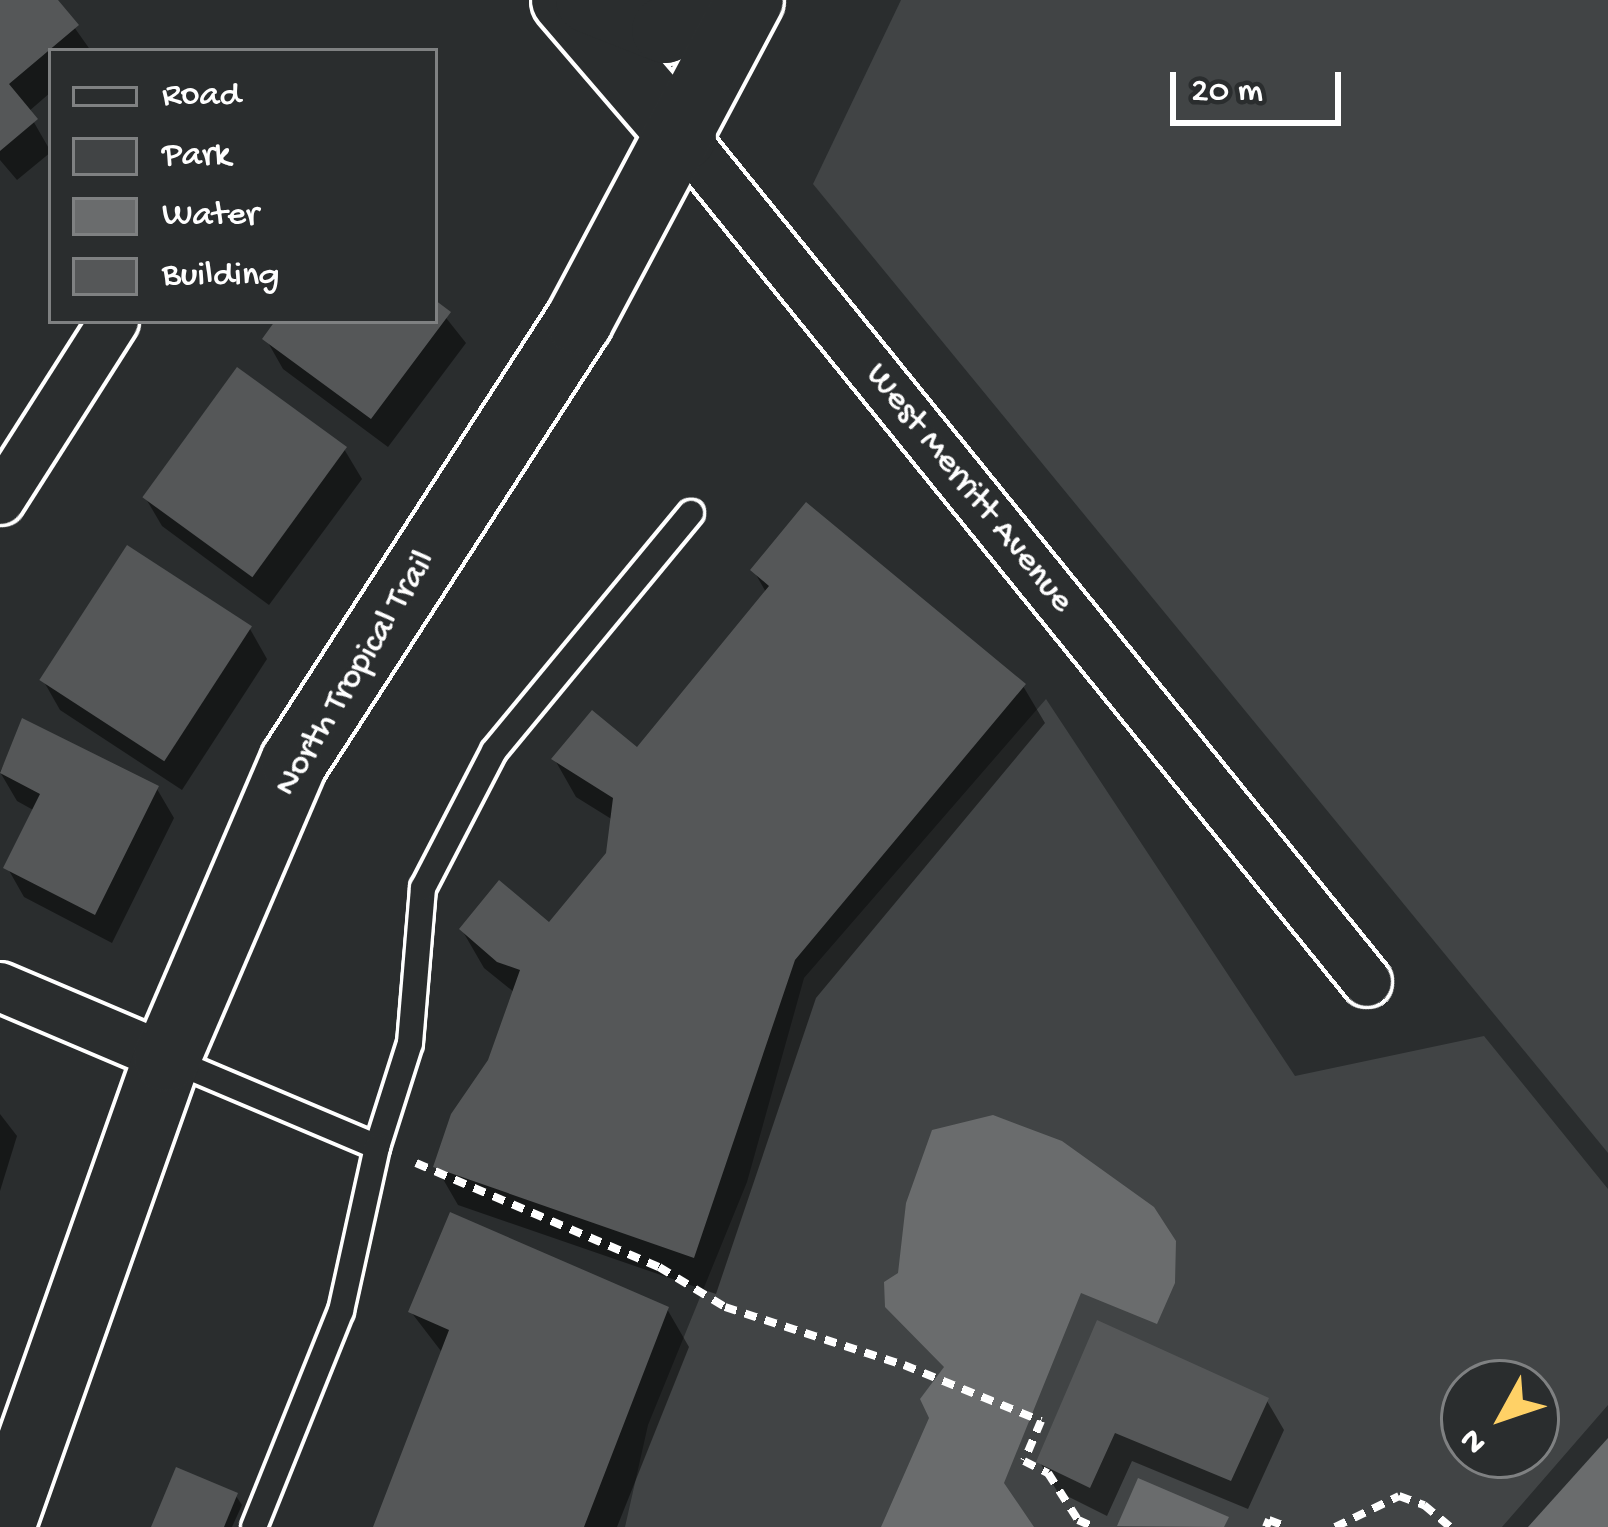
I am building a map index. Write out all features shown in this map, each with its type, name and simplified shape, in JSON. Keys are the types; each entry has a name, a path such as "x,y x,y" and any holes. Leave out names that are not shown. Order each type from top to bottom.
{"street":[{"name":"West Merritt Avenue","path":"565,0 683,137 1367,982"},
{"path":"589,0 665,29 750,0"},
{"name":"North Tropical Trail","path":"1,1527 167,1058 295,762 579,321 683,137 750,0"},
{"path":"0,500 111,324"},
{"path":"0,987 167,1058"}],"lane":[{"path":"254,1527 341,1311 377,1147 410,1043 423,888 494,752 691,513"},
{"path":"167,1058 377,1147"}],"path":[{"path":"377,1147 659,1267 725,1307 904,1365 1041,1421 1024,1461 1048,1473 1078,1520 1094,1527"},
{"path":"1335,1527 1399,1496 1424,1504 1450,1527"},
{"path":"1266,1527 1269,1520 1287,1527"}],"green space":[{"path":"901,0 1608,0 1608,1153 813,184"},
{"path":"1046,699 1295,1076 1484,1036 1608,1189 1608,1405 1560,1460 1560,1359 1440,1359 1440,1479 1544,1479 1502,1527 625,1527 648,1425 747,1182 804,978"}],"water":[{"path":"993,1115 1062,1141 1154,1207 1176,1241 1175,1283 1157,1324 1081,1293 1004,1483 1034,1527 881,1527 929,1418 920,1399 944,1367 885,1307 884,1282 898,1273 906,1203 932,1130"},
{"path":"1608,1438 1608,1527 1528,1527"},
{"path":"1138,1478 1229,1517 1224,1527 1117,1526"}],"building":[{"path":"0,0 58,0 79,25 9,84 38,119 0,151"},
{"path":"438,302 451,312 371,419 262,339 273,324 438,324"},
{"path":"237,367 347,447 252,577 142,497"},
{"path":"806,502 1026,684 795,960 694,1258 433,1167 451,1114 488,1060 520,970 497,962 459,929 499,880 549,922 606,853 613,798 551,759 592,710 637,747 769,586 750,570"},
{"path":"127,545 252,626 164,761 39,680"},
{"path":"22,718 159,786 95,915 3,868 40,794 0,773"},
{"path":"450,1212 669,1307 584,1527 373,1527 449,1330 408,1312"},
{"path":"1097,1320 1269,1398 1231,1481 1115,1433 1090,1488 1036,1462"},
{"path":"176,1467 238,1493 224,1527 151,1527"}]}
